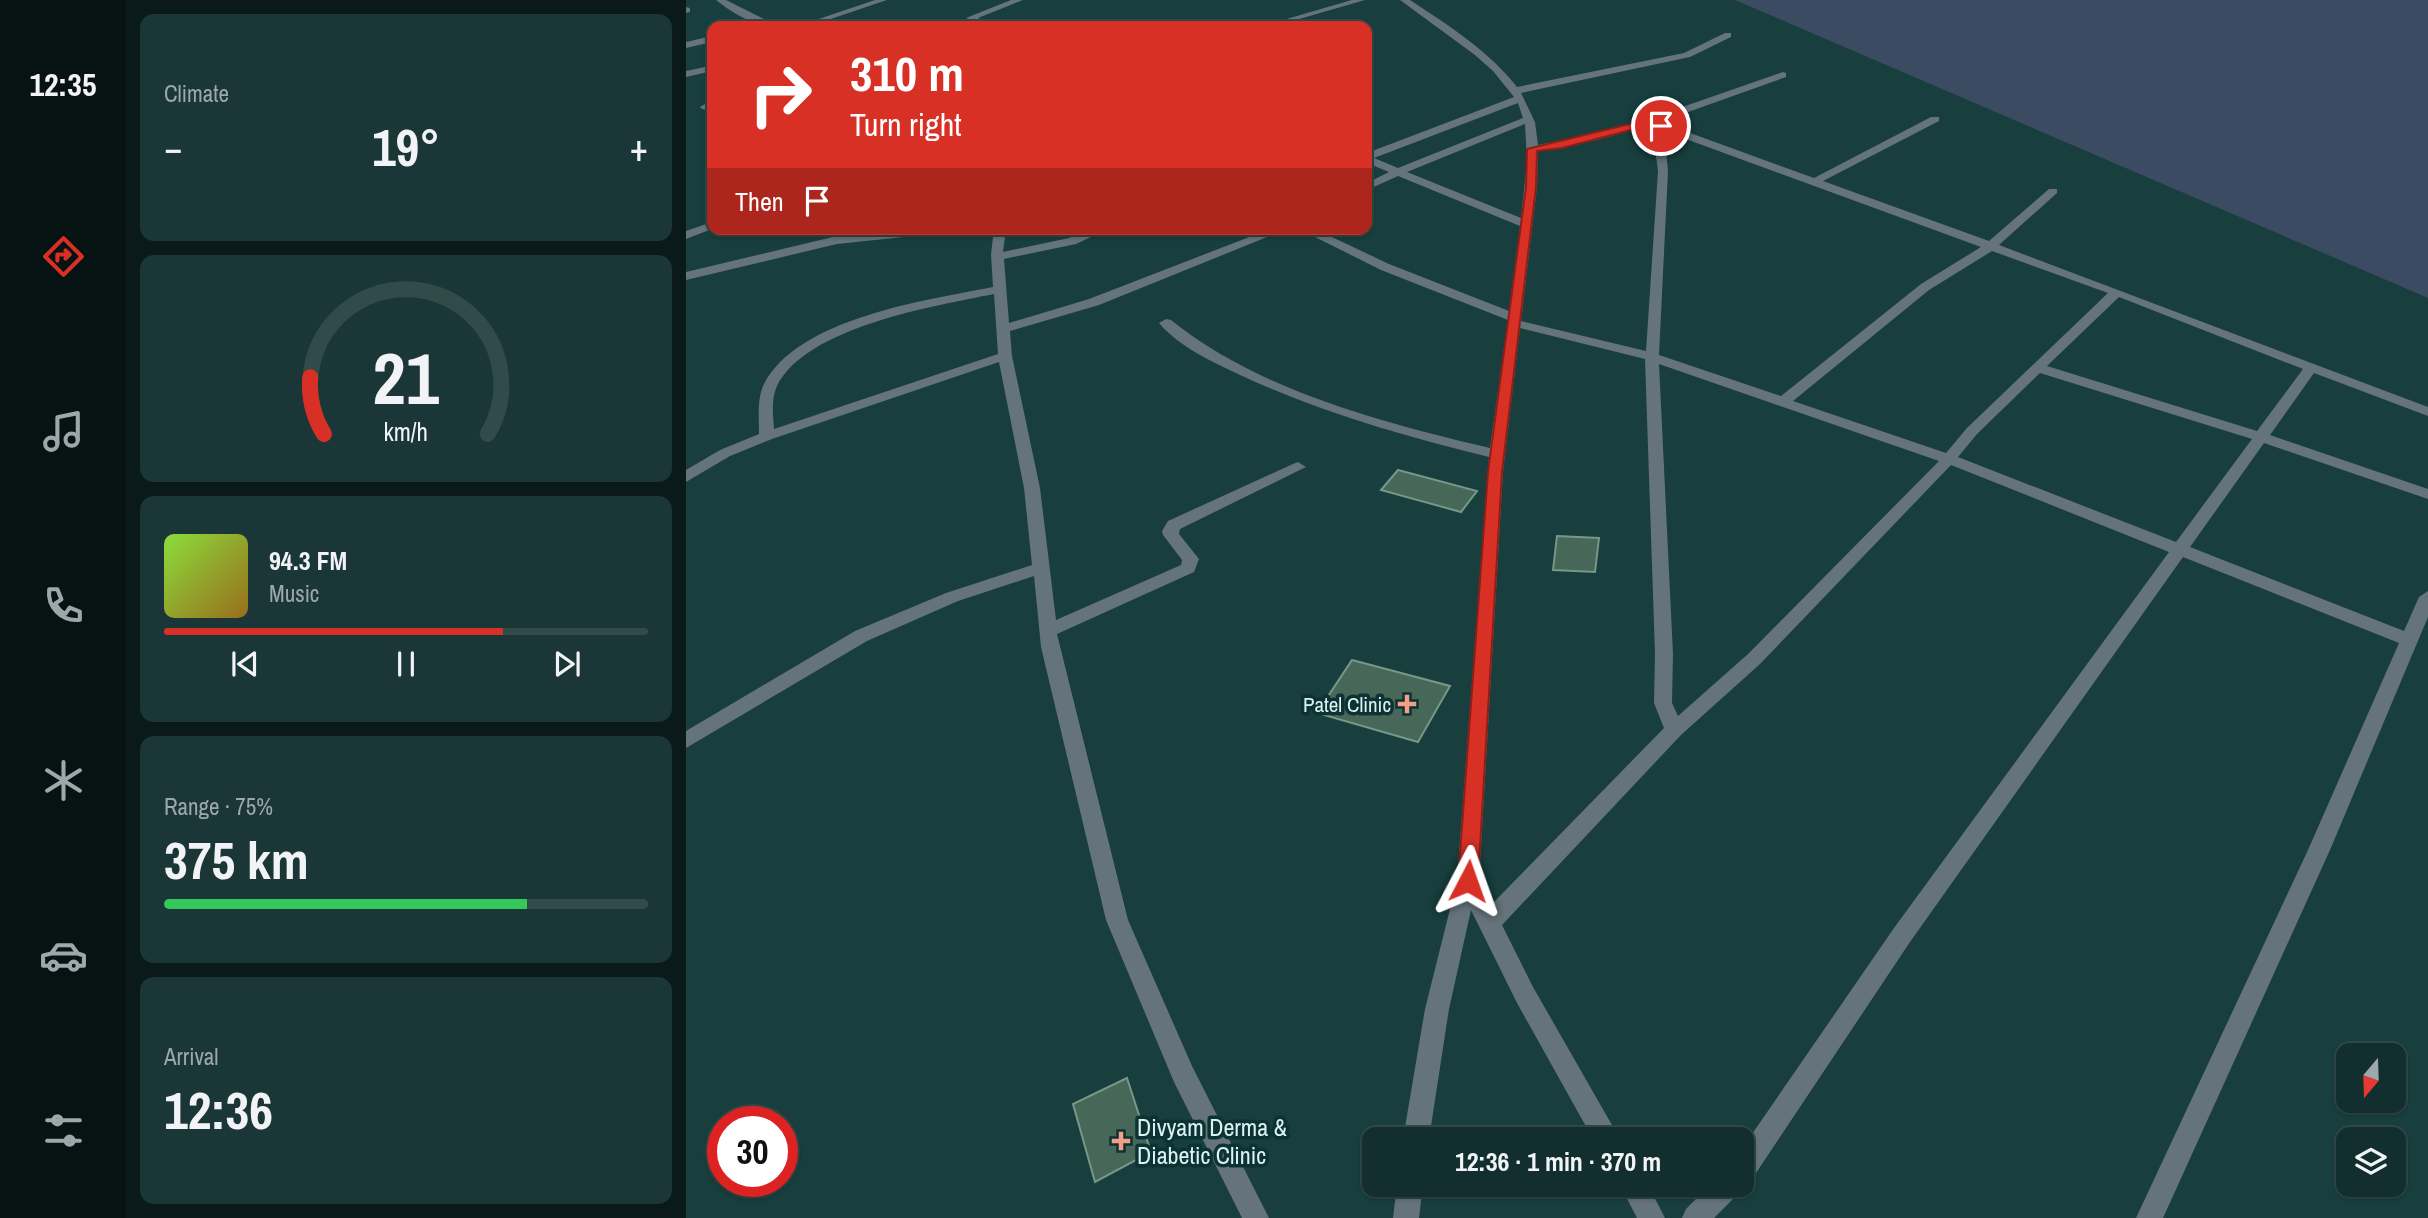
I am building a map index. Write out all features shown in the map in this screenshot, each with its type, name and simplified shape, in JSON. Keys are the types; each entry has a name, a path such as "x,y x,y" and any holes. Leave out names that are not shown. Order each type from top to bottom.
{"street":[{"path":"720,0 758,21"},
{"path":"818,21 883,0"},
{"path":"978,21 971,18 1019,0"},
{"path":"1284,21 1361,0"},
{"path":"1404,0 1471,45 1516,95 1529,119 1532,149 1526,225 1495,472 1468,881 1447,954 1426,1060 1418,1127"},
{"path":"1372,156 1516,95 1687,55 1728,35"},
{"path":"686,45 707,40"},
{"path":"686,74 705,70"},
{"path":"1532,149 1562,146 1655,124 1783,75"},
{"path":"1372,184 1529,119"},
{"path":"1814,182 1935,119"},
{"path":"1655,124 2117,292 2428,412"},
{"path":"1655,124 1663,171 1653,357 1664,703 1674,730"},
{"path":"1372,160 1526,225"},
{"path":"1783,402 1809,378 1926,287 1992,246 2053,191"},
{"path":"686,235 707,227"},
{"path":"686,276 837,240 885,235"},
{"path":"1000,235 998,257 1004,356 1032,488 1048,631 1117,920 1183,1074 1256,1218"},
{"path":"998,257 1072,241 1087,235"},
{"path":"1002,329 1094,302 1266,235"},
{"path":"1318,235 1385,267 1514,320 1653,357 1949,458 2410,640"},
{"path":"767,436 766,402 771,386 780,370 801,352 874,317 899,309 1000,289"},
{"path":"1489,923 1674,730 1754,659 1972,431 2117,292"},
{"path":"1166,323 1203,352 1320,405 1408,434 1499,455"},
{"path":"686,477 725,453 767,436 1004,356"},
{"path":"1754,1154 1902,935 2312,366"},
{"path":"2038,368 2261,437 2428,494"},
{"path":"1048,631 1188,568 1191,559 1171,535 1174,525 1298,467"},
{"path":"686,740 861,636 952,597 1041,568"},
{"path":"2150,1218 2319,850 2428,597"},
{"path":"1468,881 1525,995 1600,1127"},
{"path":"1406,1218 1409,1197"},
{"path":"1640,1197 1652,1218"},
{"path":"1695,1218 1717,1197"}],"water":[{"path":"1735,0 2428,0 2428,298"}],"building":[{"path":"1398,470 1477,491 1461,512 1381,490"},
{"path":"1557,536 1599,538 1595,572 1553,570"},
{"path":"1352,660 1450,686 1418,742 1317,713"},
{"path":"1127,1078 1151,1152 1095,1182 1073,1104"}],"place":[{"name":"Patel Clinic","path":"1407,704"},
{"name":"Divyam Derma & Diabetic Clinic","path":"1121,1141"}],"route":[{"path":"1468,881 1495,472 1531,187 1532,149 1562,146 1650,122 1661,126"}]}
